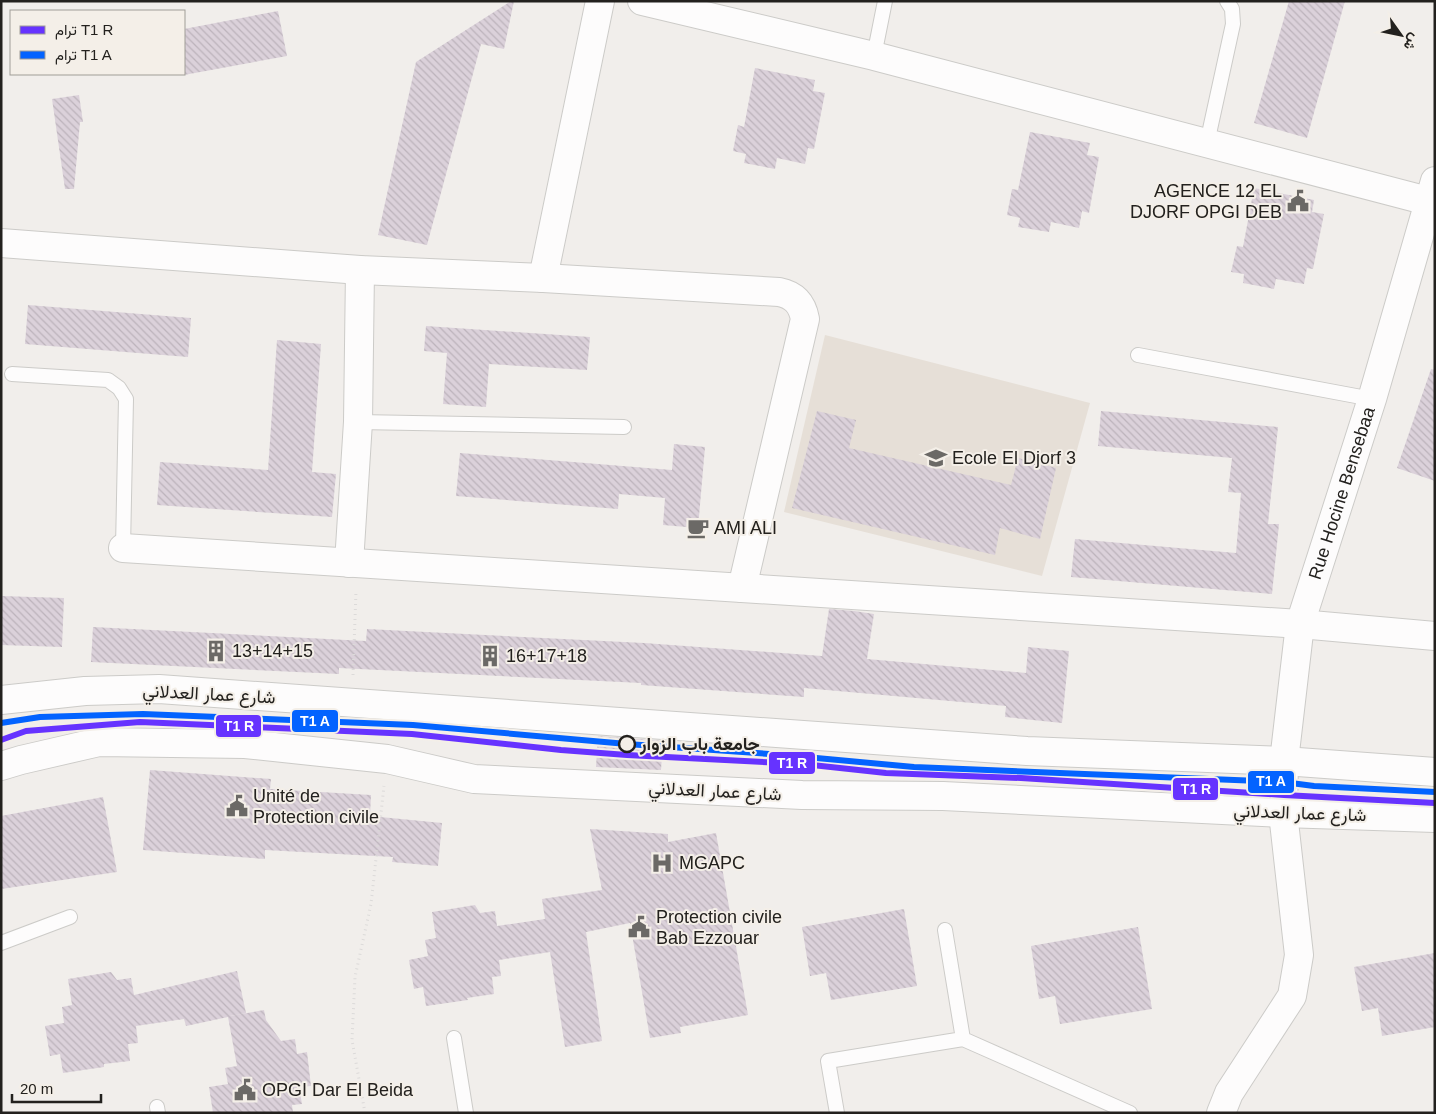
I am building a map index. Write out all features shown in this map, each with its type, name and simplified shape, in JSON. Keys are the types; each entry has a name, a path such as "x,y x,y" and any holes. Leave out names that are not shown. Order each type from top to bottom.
{"street":[{"path":"543,278 600,1"},
{"path":"642,1 874,56 1207,143 1432,191"},
{"name":"Rue Hocine Bensebaa","path":"1221,1113 1229,1093 1292,996 1299,955 1282,813 1284,761 1300,624 1372,398 1432,191"},
{"path":"1,243 360,270 543,278 788,294 796,299 803,309 805,319 742,588"},
{"path":"353,563 358,422 360,270"},
{"path":"123,548 1300,624 1435,636"},
{"name":"شارع عمار العدلاني","path":"1,700 85,691 159,689 1027,751 1284,761 1435,772"},
{"name":"شارع عمار العدلاني","path":"1,766 99,742 245,744 387,758 474,779 802,795 943,796 1282,813 1435,818"}],"lane":[{"path":"874,56 885,1"},
{"path":"1207,143 1233,24 1232,9 1227,1"},
{"path":"1138,355 1372,398"},
{"path":"12,374 108,380 119,388 126,399 123,548"},
{"path":"358,422 624,427"},
{"path":"1,943 70,917"},
{"path":"945,930 963,1038"},
{"path":"454,1038 466,1113"},
{"path":"837,1113 828,1061 963,1038 1130,1113"}],"path":[{"path":"352,703 353,563"},
{"path":"366,1113 352,1040 355,977 371,904 387,758"}],"shaded area":[{"name":"Ecole El Djorf 3","path":"825,335 1090,403 1042,576 784,512"}],"building":[{"path":"511,1 514,1 504,49 481,44 427,245 378,235 416,62"},
{"path":"1289,1 1345,1 1307,138 1254,123"},
{"path":"278,11 287,56 185,75 185,29"},
{"path":"755,68 815,80 813,91 825,93 814,149 808,148 805,164 777,158 775,169 744,163 746,154 733,151 738,125 744,127"},
{"path":"79,95 83,122 80,122 74,189 65,189 52,99"},
{"path":"1030,132 1090,143 1087,155 1099,157 1089,213 1082,211 1079,228 1051,222 1049,232 1018,227 1020,218 1007,215 1012,189 1018,190"},
{"path":"1254,188 1314,200 1312,212 1324,214 1313,269 1307,268 1304,284 1276,279 1274,289 1243,283 1244,274 1231,272 1237,246 1243,247"},
{"path":"28,305 191,318 188,357 25,344"},
{"path":"426,326 590,337 587,370 489,364 486,407 443,404 447,353 424,351"},
{"path":"277,340 321,344 312,472 336,474 332,517 157,505 160,462 268,470"},
{"path":"1431,369 1435,370 1435,481 1397,468"},
{"path":"817,411 856,420 849,448 1011,485 1018,458 1056,468 1040,539 1000,528 995,555 792,508"},
{"path":"1101,411 1278,427 1268,524 1279,524 1272,594 1071,577 1075,539 1236,553 1241,493 1228,492 1232,458 1098,446"},
{"path":"674,444 705,447 698,528 663,525 665,498 619,494 618,509 456,496 460,453 672,470"},
{"path":"1,596 64,598 62,647 1,645"},
{"path":"829,609 874,614 867,659 1026,673 1028,647 1069,651 1062,723 1005,717 1006,706 804,688 804,697 641,685 641,683 339,668 339,674 91,662 93,627 366,641 367,629 644,643 822,656"},
{"path":"598,736 663,741 661,770 596,767"},
{"path":"150,770 271,779 270,789 371,795 370,816 442,823 438,866 392,862 393,857 265,850 265,859 143,850"},
{"path":"103,797 117,872 1,889 1,816"},
{"path":"590,829 668,834 668,842 716,833 748,1015 680,1027 681,1033 650,1038 630,923 586,932 602,1041 565,1047 550,952 499,960 501,976 492,977 494,994 426,1006 423,987 414,989 409,960 428,956 425,940 436,938 432,912 475,905 480,913 495,911 497,926 545,919 542,899 602,890"},
{"path":"904,909 917,986 831,1000 826,973 810,976 802,927"},
{"path":"1138,927 1152,1009 1060,1024 1055,996 1039,999 1031,946"},
{"path":"1435,953 1435,1027 1382,1036 1378,1008 1362,1011 1354,967"},
{"path":"237,971 246,1013 230,1016 264,1010 266,1020 281,1041 295,1039 297,1054 307,1052 311,1086 299,1087 302,1104 292,1105 293,1113 213,1113 209,1087 228,1084 225,1068 237,1066 228,1017 186,1026 184,1019 136,1026 138,1043 128,1044 130,1061 104,1064 104,1067 63,1073 60,1054 50,1056 45,1026 64,1023 62,1007 72,1005 68,979 111,972 117,980 131,978 134,995"}],"transit line":[{"path":"1,723 40,717 143,714 413,725 914,767 1283,782 1314,786 1435,792"},
{"path":"1,740 26,731 140,722 412,734 561,750 803,764 886,773 1021,778 1435,803"}],"place":[{"name":"AGENCE 12 EL DJORF OPGI DEB","path":"1298,201"},
{"name":"Ecole El Djorf 3","path":"936,458"},
{"name":"AMI ALI","path":"698,528"},
{"name":"13+14+15","path":"216,651"},
{"name":"16+17+18","path":"490,656"},
{"name":"جامعة باب الزوار","path":"627,744"},
{"name":"Unité de Protection civile","path":"237,806"},
{"name":"MGAPC","path":"662,863"},
{"name":"Protection civile Bab Ezzouar","path":"639,927"},
{"name":"OPGI Dar El Beida","path":"245,1090"}]}
